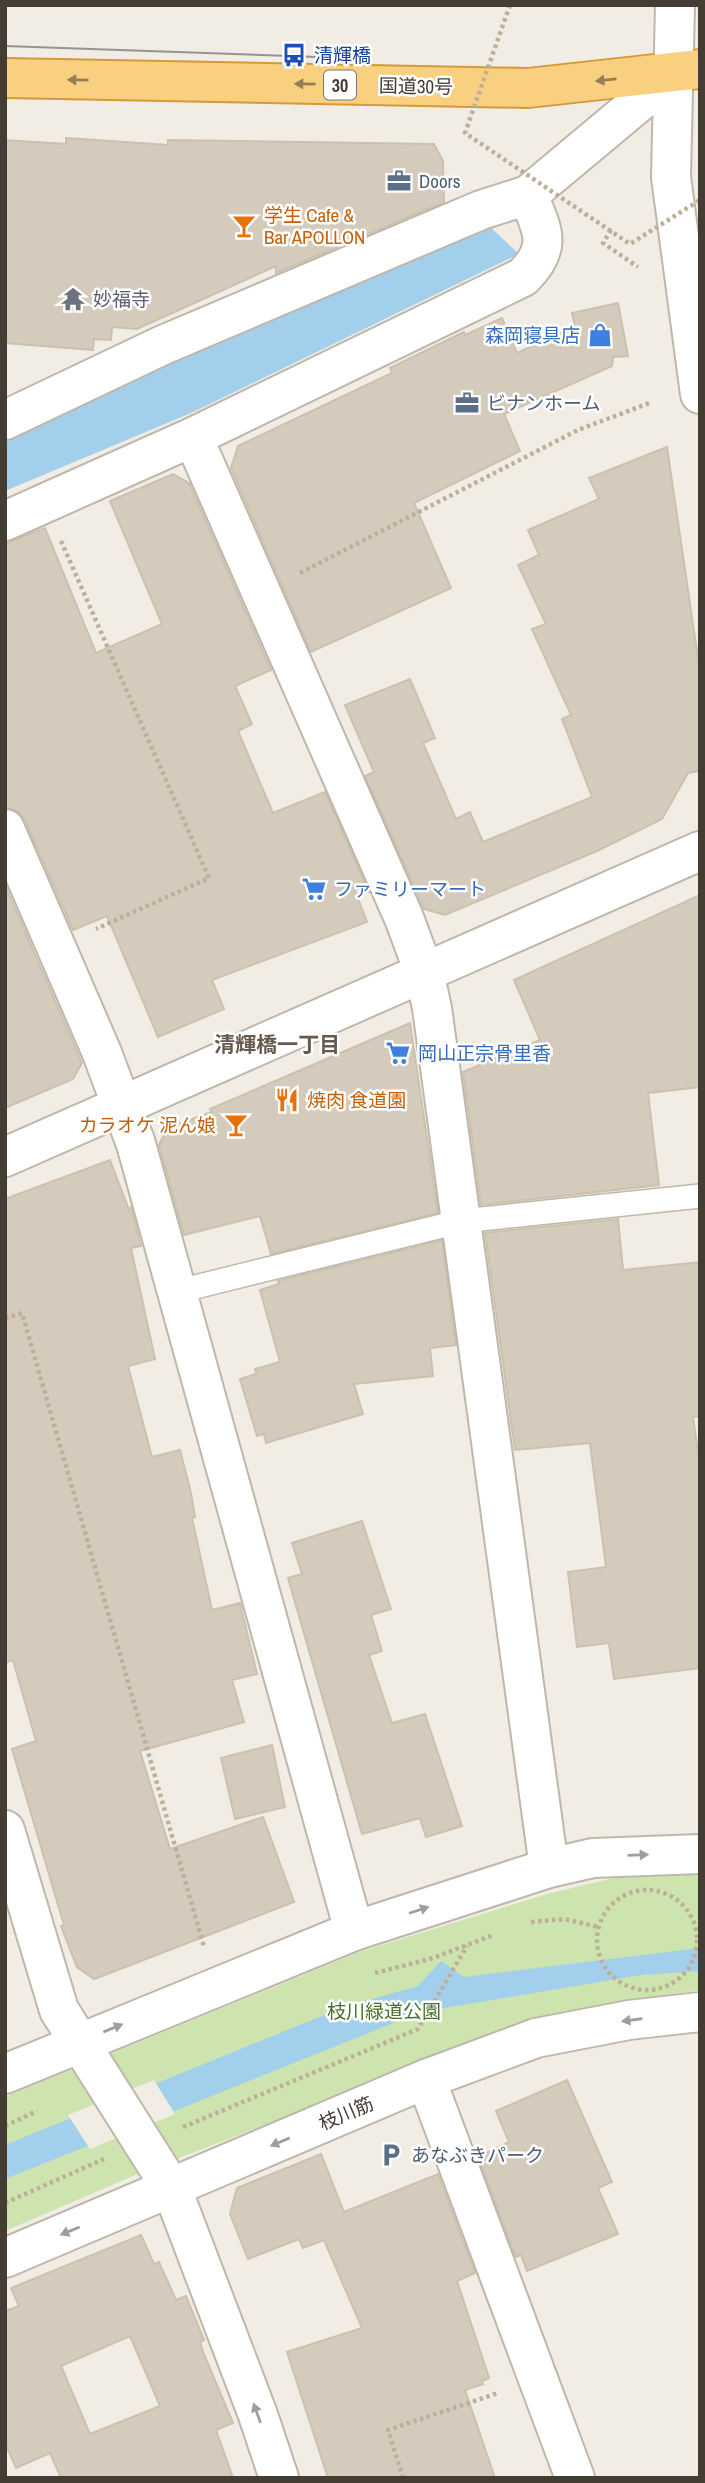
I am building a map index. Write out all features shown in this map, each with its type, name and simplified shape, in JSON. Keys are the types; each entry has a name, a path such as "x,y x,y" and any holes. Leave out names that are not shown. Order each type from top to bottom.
{"highway":[{"name":"国道30号","path":"5,79 528,88 687,71"}],"street":[{"path":"675,5 687,71 671,177 700,394"},
{"path":"5,420 163,345 481,210 528,195 687,71"},
{"path":"5,521 193,437 523,277 543,250 544,238 528,195"},
{"path":"193,437 404,918 424,972 432,1008 462,1221 549,1868"},
{"path":"5,829 124,1105 179,1291 354,1931"},
{"path":"5,1157 700,851"},
{"path":"5,1830 59,2010 109,2090 123,2145 172,2189 258,2415 279,2478"},
{"path":"5,2074 354,1931 549,1868 593,1858 700,1854"},
{"name":"枝川筋","path":"5,2258 426,2079 536,2038 629,2020 700,2012"},
{"path":"426,2079 575,2478"}],"lane":[{"path":"179,1291 462,1221 700,1196"}],"path":[{"path":"510,5 466,133 630,244 700,200"},
{"path":"611,230 603,243 638,265 640,275"},
{"path":"262,593 578,430 652,402"},
{"path":"45,504 209,878 57,947"},
{"path":"5,1318 22,1313 205,1951"},
{"path":"617,1980 600,1958 597,1944 599,1927 606,1911 618,1898 634,1891 651,1889 668,1894 682,1904 693,1920 697,1947 685,1973"},
{"path":"525,1923 564,1919 599,1927"},
{"path":"693,1920 700,1919"},
{"path":"362,1977 433,1958 502,1931"},
{"path":"192,2123 418,2029 468,1944"},
{"path":"5,2126 47,2107"},
{"path":"5,2203 123,2145"},
{"path":"403,2478 388,2430 538,2379"}],"green space":[{"name":"枝川緑道公園","path":"683,1874 700,1876 700,1990 631,2001 399,2073 133,2176 5,2231 5,2097 362,1951 547,1894 618,1877"}],"water":[{"path":"490,227 519,254 191,413 5,491 5,442 169,362"},
{"path":"700,1948 700,1971 641,1975 421,2012 5,2179 5,2145 344,2007 418,1986 441,1961 464,1977"}],"pier":[{"path":"154,2080 175,2114 90,2149 68,2115"}],"building":[{"path":"66,138 168,145 168,140 434,144 443,161 444,202 276,273 276,266 137,329 112,327 111,340 94,339 93,350 5,343 5,140 66,144"},
{"path":"618,303 628,356 613,357 612,366 504,414 520,451 414,503 451,588 311,652 231,468 238,446 392,373 390,368 464,332 465,335 502,318 517,353 575,327 572,313"},
{"path":"667,447 700,672 700,771 688,773 662,819 597,851 445,915 424,909 365,776 374,772 345,705 410,679 435,738 423,743 456,819 470,812 483,842 592,797 562,719 571,715 532,629 546,624 518,565 539,555 528,530 599,499 589,478"},
{"path":"173,474 189,483 271,670 235,686 252,724 238,731 273,813 325,792 369,892 354,888 367,922 212,980 224,1009 158,1037 107,916 73,930 25,820 17,811 5,808 5,544 45,528 96,653 162,624 110,501"},
{"path":"5,885 82,1063 73,1079 5,1108"},
{"path":"700,895 700,1087 648,1093 659,1185 481,1205 463,1072 540,1040 514,980"},
{"path":"410,1023 438,1213 271,1254 260,1216 184,1235 159,1145 167,1128 212,1112 210,1109"},
{"path":"110,1160 129,1210 131,1207 141,1246 131,1248 155,1359 128,1366 152,1457 180,1450 191,1493 195,1517 192,1518 212,1610 240,1603 257,1674 232,1680 244,1722 140,1751 170,1849 263,1817 294,1902 94,1979 77,1967 61,1926 64,1925 12,1749 36,1741 13,1660 5,1663 5,1199"},
{"path":"618,1219 623,1270 700,1262 700,1416 693,1417 700,1467 700,1668 614,1679 609,1643 577,1647 568,1572 606,1567 590,1443 515,1450 485,1233"},
{"path":"442,1240 456,1345 430,1348 433,1376 354,1384 363,1414 266,1443 264,1434 257,1436 240,1379 256,1374 255,1369 280,1362 260,1290 279,1284 278,1281"},
{"path":"362,1521 391,1609 371,1615 382,1651 369,1655 392,1723 425,1714 462,1826 426,1837 420,1818 362,1834 288,1578 302,1574 292,1543"},
{"path":"272,1745 285,1807 235,1819 221,1758"},
{"path":"567,2080 612,2182 598,2188 618,2234 527,2271 521,2255 516,2257 478,2157 509,2142 496,2111"},
{"path":"321,2154 344,2212 438,2174 475,2273 457,2281 489,2378 482,2381 483,2384 465,2390 495,2478 328,2478 287,2352 362,2328 324,2240 303,2248 299,2239 248,2259 230,2214 237,2188"},
{"path":"141,2235 154,2264 159,2262 176,2300 186,2296 204,2340 200,2342 203,2352 233,2423 216,2430 233,2478 61,2478 50,2453 16,2468 5,2443 5,2311 19,2306 11,2288","holes":["130,2336 160,2406 90,2434 61,2366"]}],"tram line":[{"path":"5,46 345,58"}],"place":[{"name":"清輝橋","path":"294,55"},
{"name":"Doors","path":"399,181"},
{"name":"学生 Cafe & Bar APOLLON","path":"244,226"},
{"name":"妙福寺","path":"73,299"},
{"name":"森岡寝具店","path":"600,335"},
{"name":"ビナンホーム","path":"467,403"},
{"name":"ファミリーマート","path":"314,889"},
{"name":"岡山正宗骨里香","path":"398,1053"},
{"name":"焼肉 食道園","path":"287,1100"},
{"name":"カラオケ 泥ん娘","path":"236,1125"},
{"name":"あなぶきパーク","path":"391,2155"}],"district":[{"name":"清輝橋一丁目","path":"277,1044"}]}
